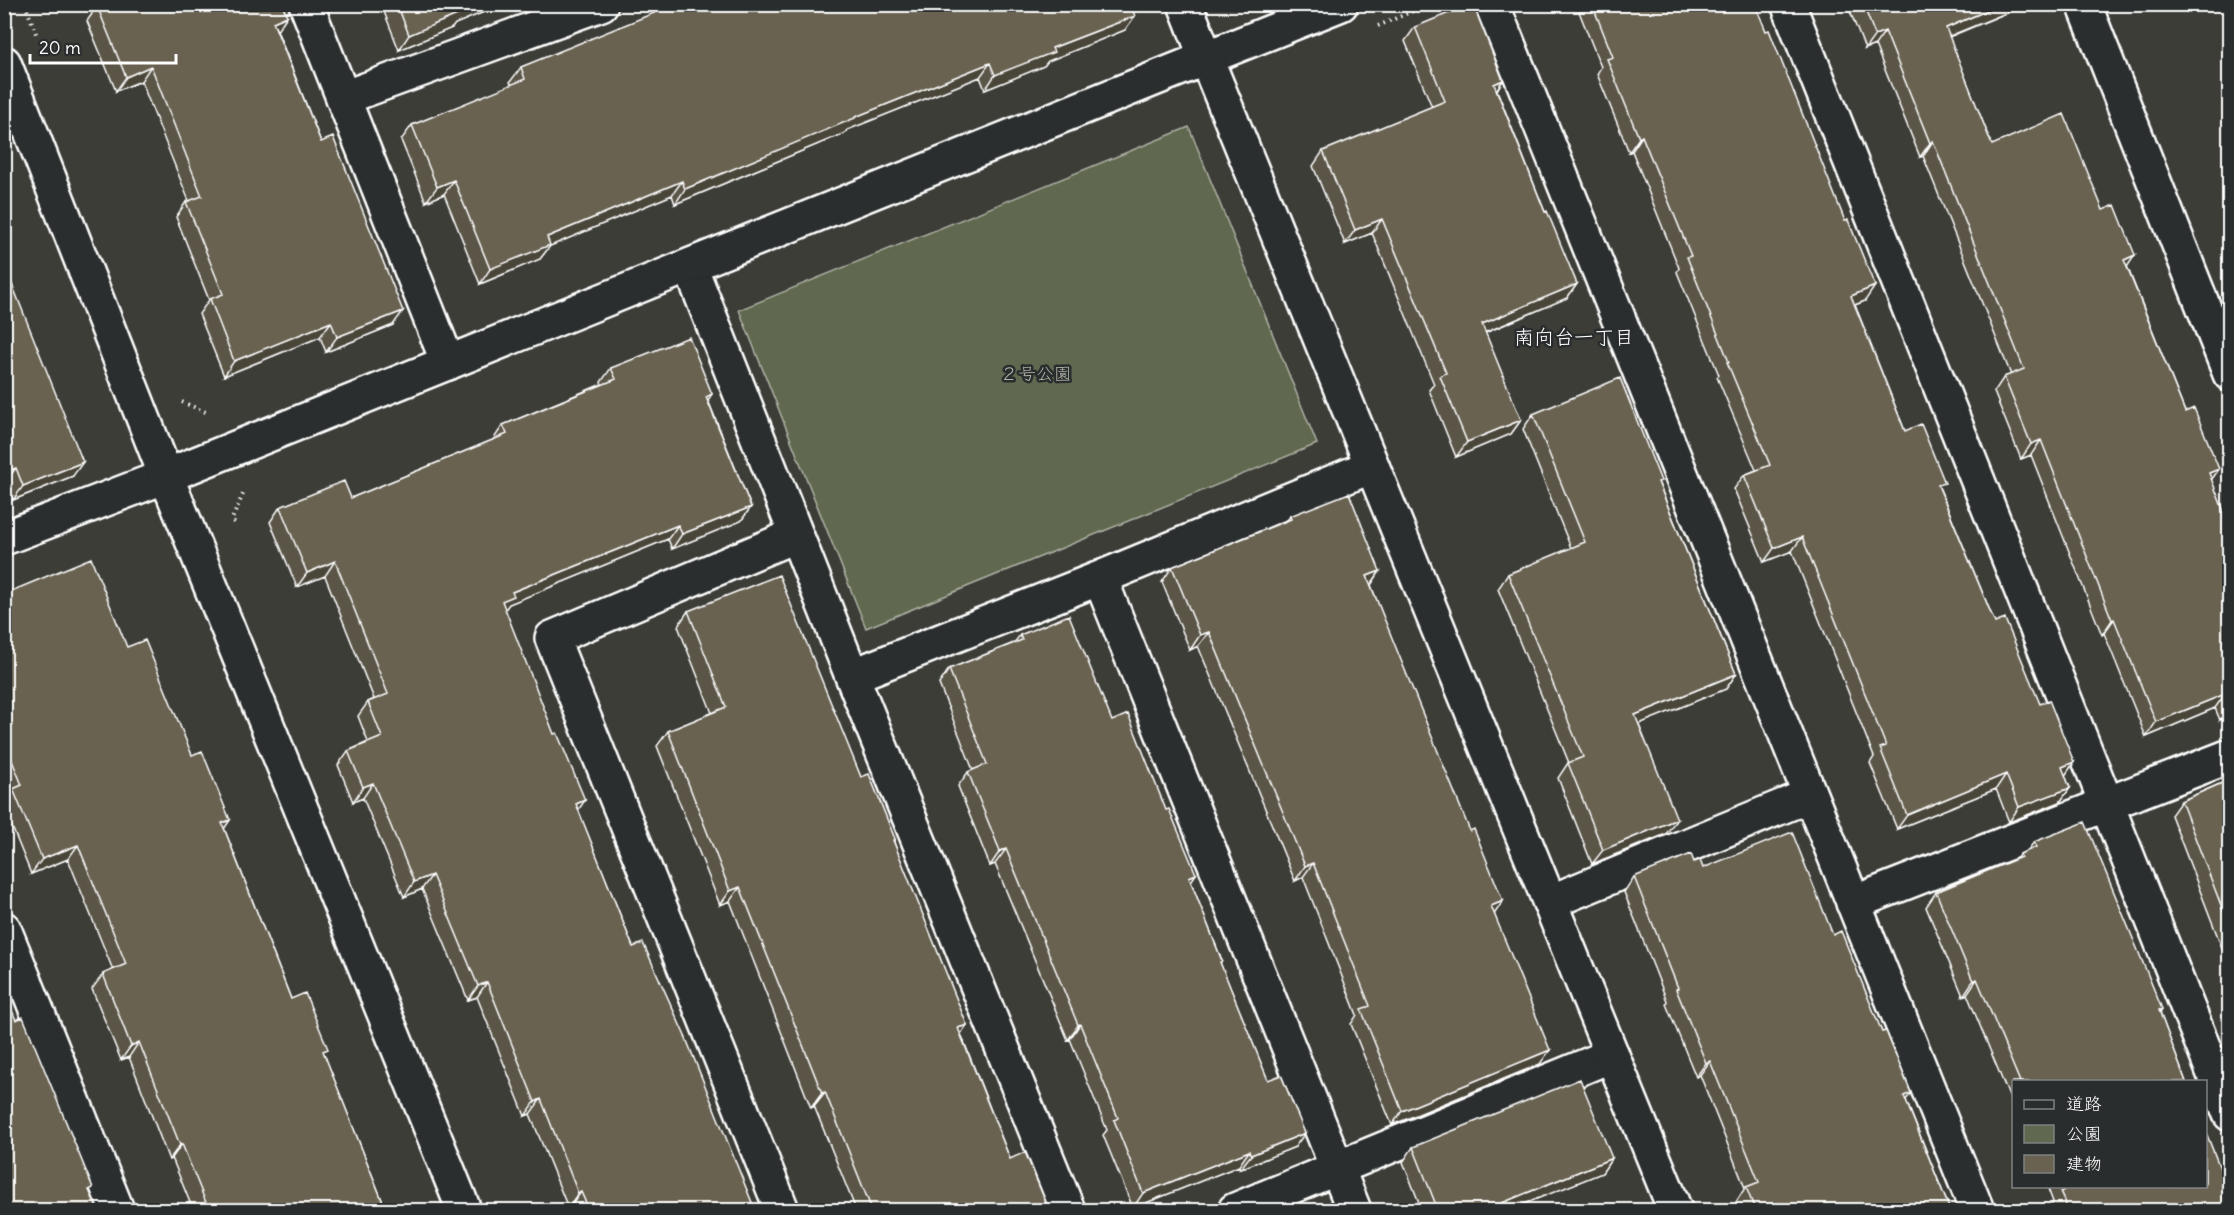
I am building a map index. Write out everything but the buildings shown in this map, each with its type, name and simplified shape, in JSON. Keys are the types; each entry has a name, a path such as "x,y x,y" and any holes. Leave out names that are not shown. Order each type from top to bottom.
{"street":[{"path":"306,4 448,363"},
{"path":"1185,4 1675,1210"},
{"path":"4,538 166,476 1341,4"},
{"path":"1492,4 1977,1210"},
{"path":"1788,4 2229,1114"},
{"path":"2084,4 2229,374"},
{"path":"343,98 597,5"},
{"path":"4,63 166,476 464,1210"},
{"path":"690,266 852,676 1068,1210"},
{"path":"852,676 1100,578 1372,466"},
{"path":"782,1210 552,638 796,535"},
{"path":"1100,578 1354,1210"},
{"path":"1853,903 2229,756"},
{"path":"1550,902 1810,795"},
{"path":"4,929 117,1210"},
{"path":"1235,1210 1612,1055"}],"path":[{"path":"25,4 38,37"},
{"path":"179,400 210,414"},
{"path":"237,530 232,519 244,490"}],"green space":[{"name":"２号公園","path":"1189,127 1317,444 866,628 739,310"}],"district":[{"name":"南向台一丁目","path":"1574,337"}]}
